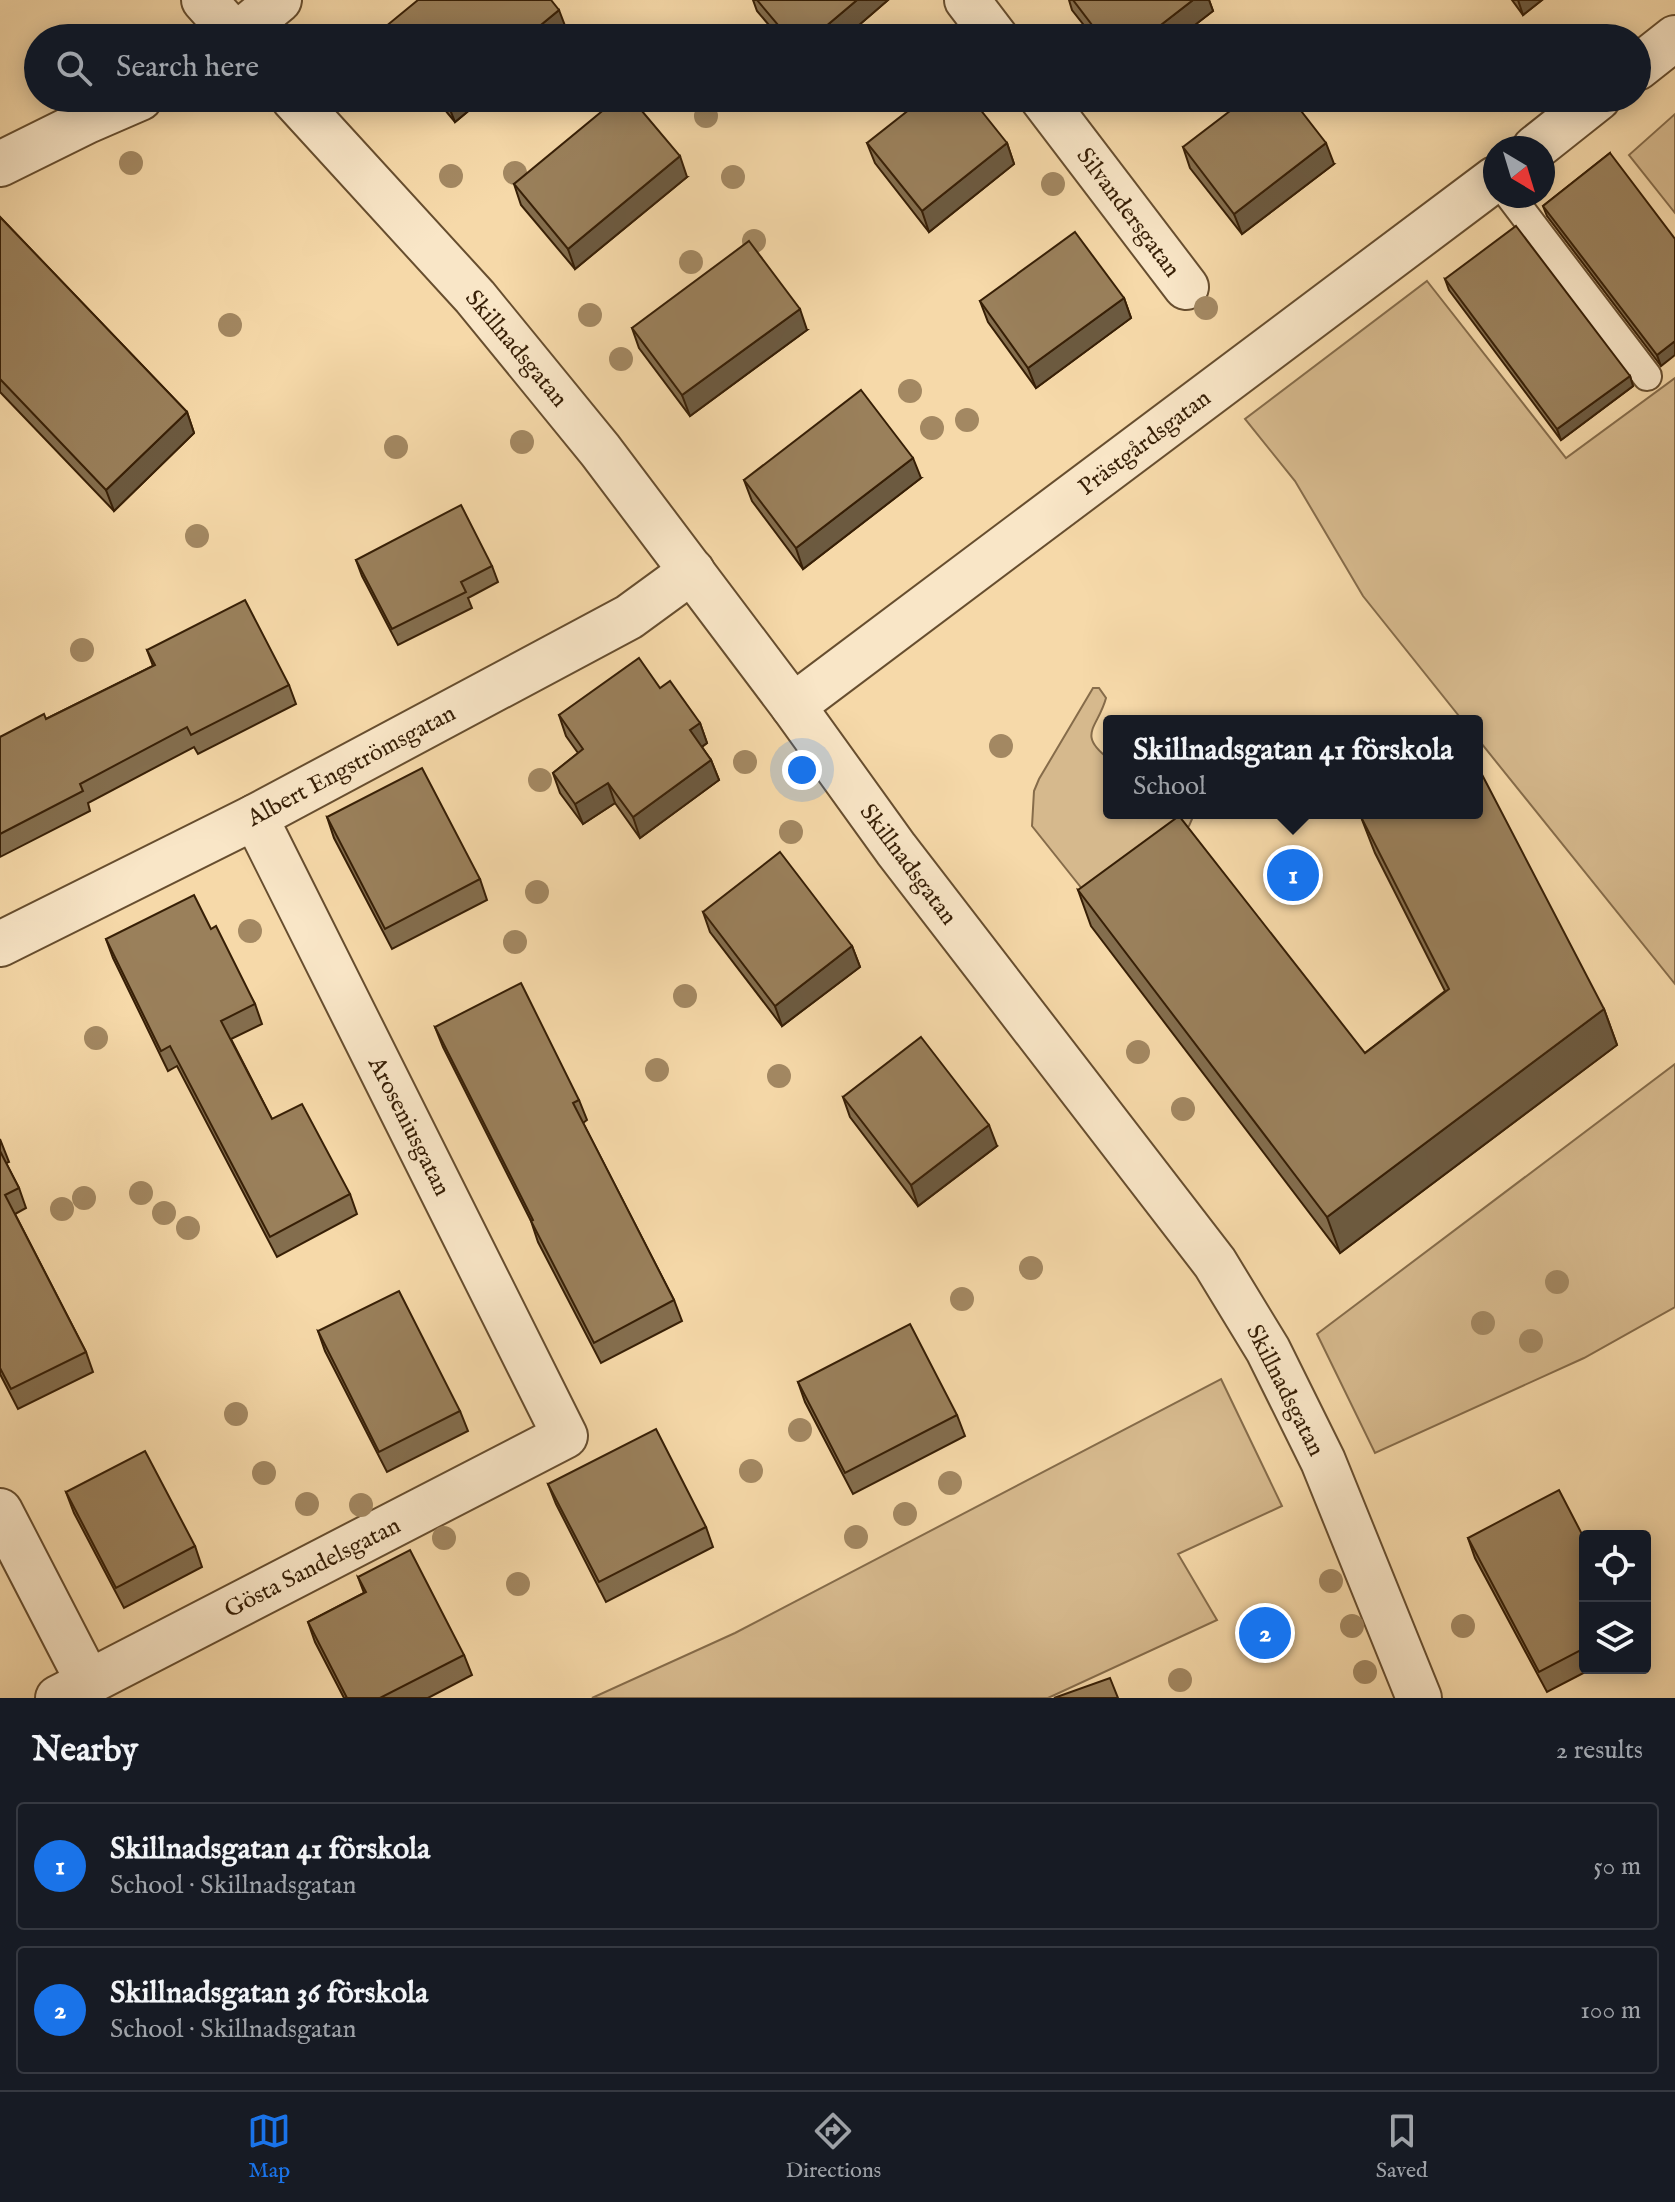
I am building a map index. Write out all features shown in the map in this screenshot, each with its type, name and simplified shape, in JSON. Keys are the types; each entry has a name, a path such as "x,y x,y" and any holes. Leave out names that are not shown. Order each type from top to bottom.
{"street":[{"path":"204,0 224,24"},
{"path":"250,24 279,0"},
{"path":"967,0 985,24"},
{"path":"1651,57 1675,38"},
{"path":"0,164 110,112"},
{"name":"Skillnadsgatan","path":"306,112 475,297 600,450 793,706 896,849 1215,1263 1268,1350 1323,1461 1419,1698"},
{"name":"Silvandersgatan","path":"1053,112 1186,287"},
{"path":"1550,136 1580,112"},
{"name":"Prästgårdsgatan","path":"793,706 1483,188"},
{"name":"Albert Engströmsgatan","path":"0,944 255,817 629,617 692,571"},
{"name":"Aroseniusgatan","path":"255,817 565,1436"},
{"name":"Gösta Sandelsgatan","path":"74,1690 565,1436"},
{"path":"0,1511 74,1690"}],"lane":[{"path":"1519,208 1647,376"}],"shaded area":[{"path":"1675,114 1675,213 1629,155"},
{"path":"1427,281 1566,458 1675,378 1675,984 1483,745 1483,715 1458,715 1363,596 1295,481 1245,419"},
{"path":"1093,688 1099,688 1106,698 1091,737 1103,754 1103,819 1192,819 1189,826 1107,893 1087,895 1032,826 1034,791"},
{"path":"1675,1064 1675,1307 1584,1358 1375,1453 1317,1334"},
{"path":"1221,1379 1282,1506 1178,1554 1217,1620 1048,1698 592,1698 735,1633"}],"building":[{"path":"418,0 551,0 559,10 542,24 389,24"},
{"path":"757,0 857,0 829,24 777,24"},
{"path":"1073,0 1193,0 1162,24 1091,24"},
{"path":"601,112 643,112 680,156 568,249 514,184"},
{"path":"906,112 982,112 1007,143 922,211 867,143"},
{"path":"1229,112 1302,112 1326,143 1234,214 1183,147"},
{"path":"1610,153 1675,239 1675,341 1657,355 1545,208 1555,208 1555,197"},
{"path":"0,217 187,412 106,490 0,379"},
{"path":"1516,226 1630,376 1557,429 1445,279"},
{"path":"1075,232 1124,298 1028,368 980,301"},
{"path":"749,241 800,309 682,395 632,328"},
{"path":"861,390 913,458 796,548 744,480"},
{"path":"461,505 492,566 461,582 466,592 392,629 356,560"},
{"path":"245,600 289,685 191,735 187,727 80,784 83,791 0,834 0,737 44,714 46,719 155,665 147,650"},
{"path":"639,658 660,688 670,681 700,723 690,730 711,760 633,817 608,783 575,804 553,773 583,749 559,715"},
{"path":"422,768 480,879 385,929 327,817"},
{"path":"1483,777 1604,1009 1327,1217 1078,890 1175,819 1181,819 1365,1053 1449,989 1362,819 1483,819"},
{"path":"780,852 852,946 775,1006 703,912"},
{"path":"194,895 211,929 216,926 255,1004 221,1021 272,1119 302,1104 350,1194 270,1237 170,1046 161,1051 106,939"},
{"path":"521,983 579,1100 573,1103 674,1300 594,1343 435,1027"},
{"path":"921,1037 989,1125 911,1185 843,1097"},
{"path":"0,1151 19,1188 5,1195 86,1352 11,1389 0,1368"},
{"path":"399,1291 460,1411 379,1452 318,1331"},
{"path":"910,1324 957,1415 845,1473 798,1382"},
{"path":"656,1429 706,1527 599,1582 548,1484"},
{"path":"145,1451 195,1546 116,1588 66,1492"},
{"path":"1559,1490 1580,1530 1579,1651 1539,1672 1468,1538"},
{"path":"410,1550 464,1655 380,1698 347,1698 308,1622 366,1592 358,1577"},
{"path":"1110,1678 1118,1698 1054,1698"}],"place":[{"name":"Skillnadsgatan 41 förskola","path":"1293,875"},
{"name":"Skillnadsgatan 36 förskola","path":"1265,1633"}]}
